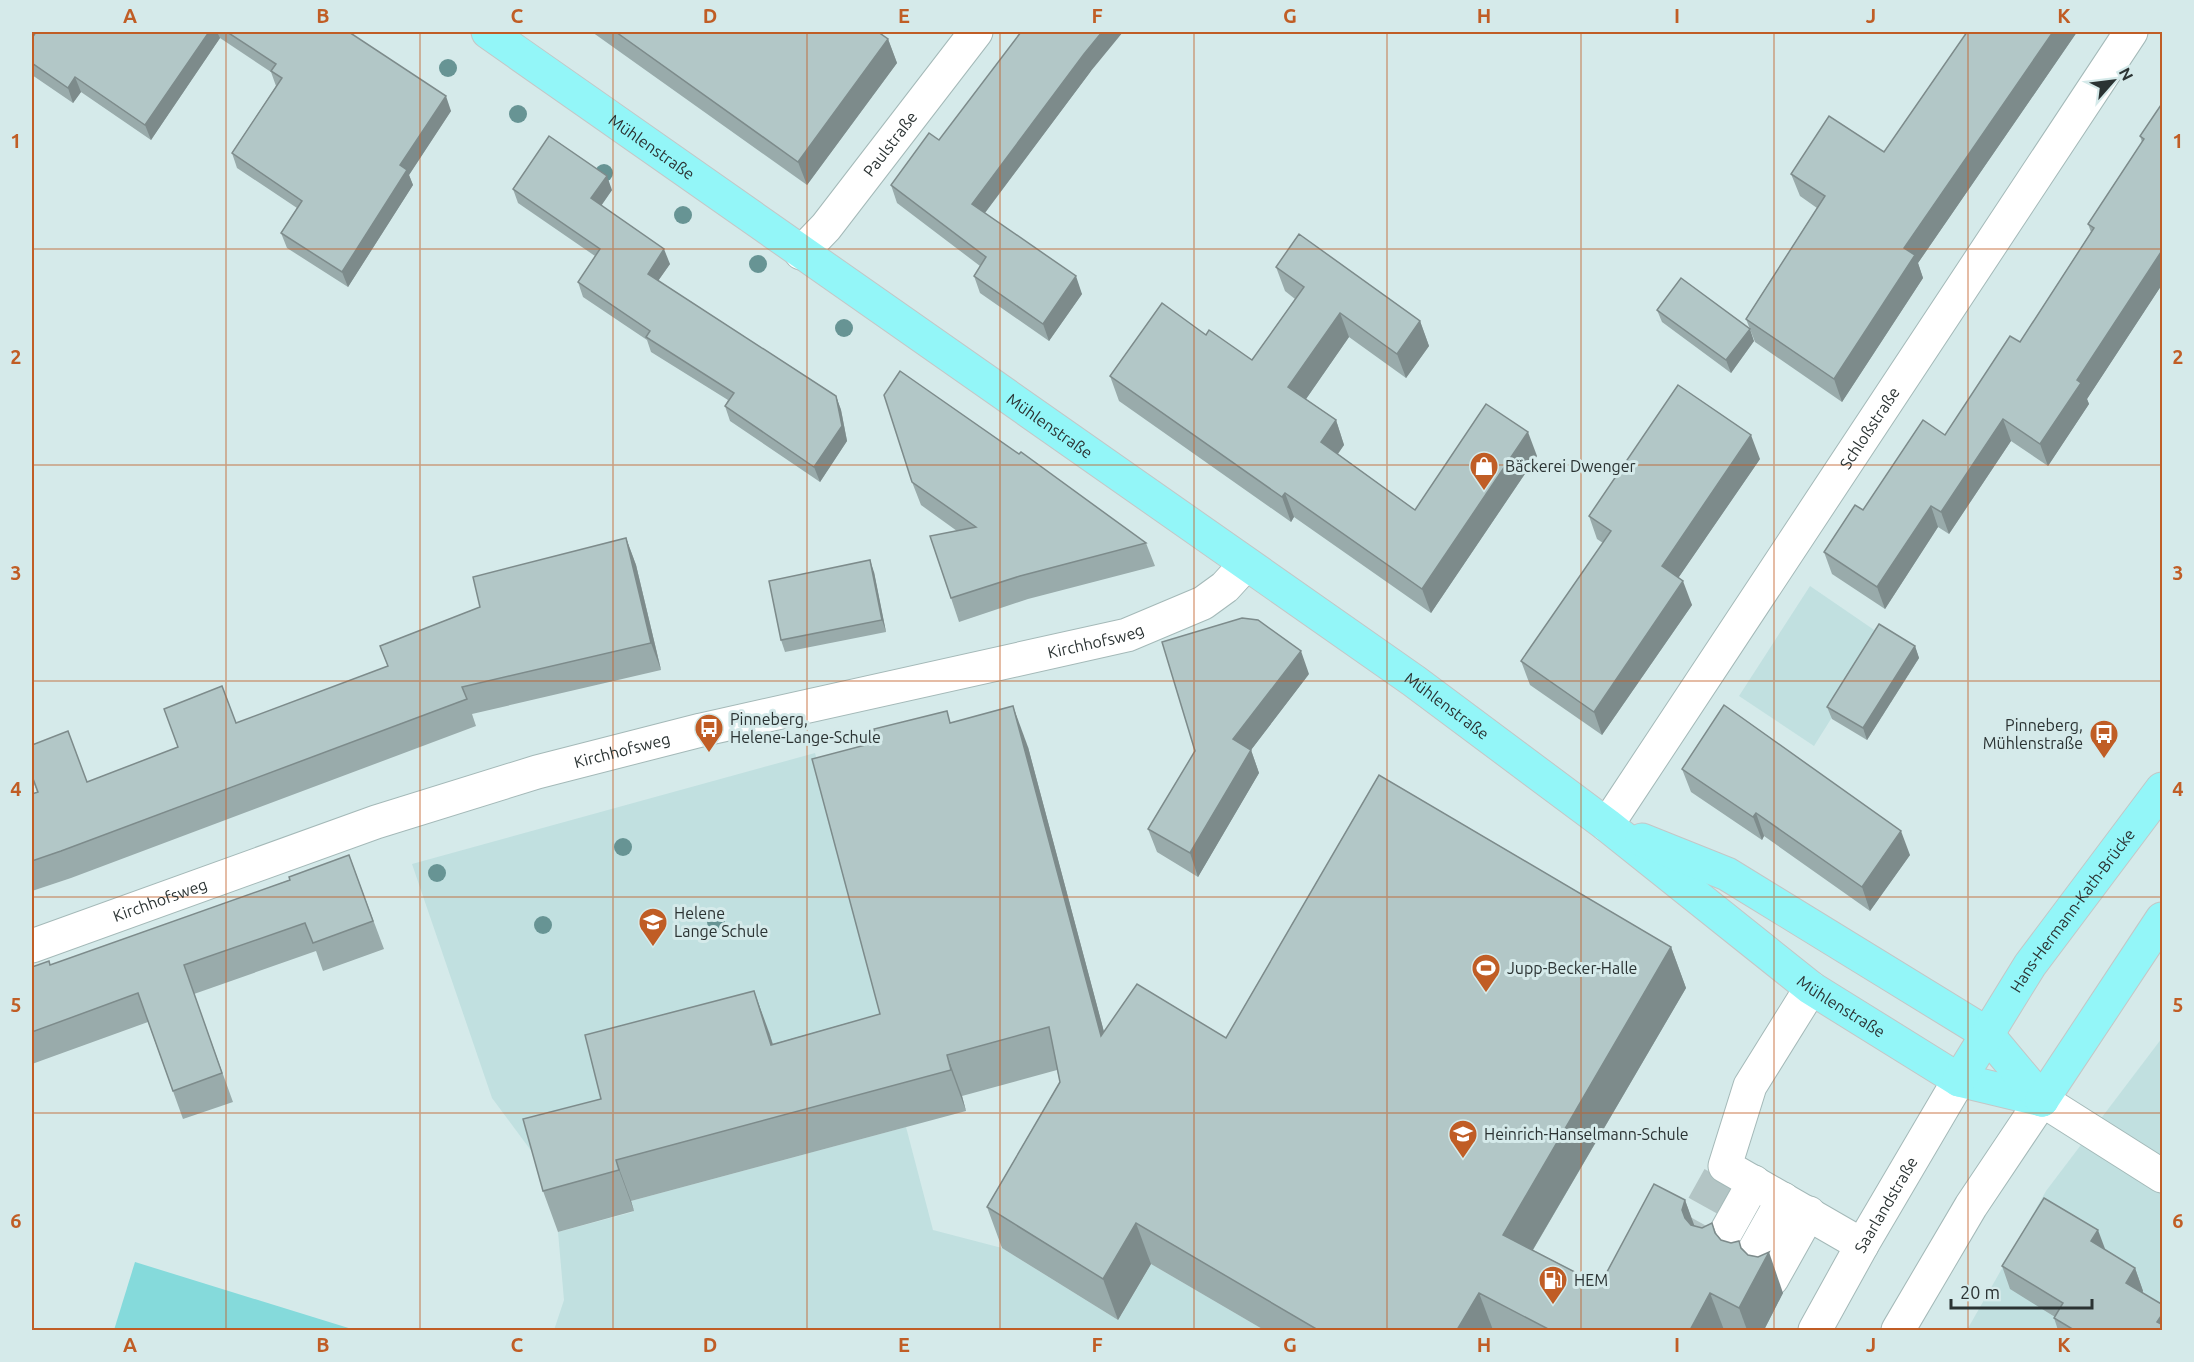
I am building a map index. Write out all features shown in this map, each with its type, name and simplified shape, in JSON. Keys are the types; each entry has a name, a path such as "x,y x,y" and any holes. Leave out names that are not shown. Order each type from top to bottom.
{"main road":[{"name":"Mühlenstraße","path":"488,32 1414,681 1607,825 1811,988 1959,1080 2042,1100"},
{"name":"Hans-Hermann-Kath-Brücke","path":"1959,1080 1986,1033 2046,942 2163,789"},
{"name":"Mühlenstraße","path":"1607,825 1727,874 1986,1033 2042,1100"},
{"path":"2042,1100 2163,919"}],"street":[{"name":"Paulstraße","path":"801,253 826,226 976,32"},
{"name":"Schloßstraße","path":"1607,825 2131,32"},
{"name":"Kirchhofsweg","path":"32,946 376,822 537,772 711,728 1127,635 1203,603 1225,587 1246,564"},
{"path":"1811,988 1750,1086 1725,1166 1862,1245"},
{"name":"Saarlandstraße","path":"1815,1330 1959,1080"},
{"path":"1898,1330 1971,1206 2042,1100"},
{"name":"Mühlenstraße","path":"2042,1100 2163,1176"},
{"path":"1716,1250 1754,1182"},
{"path":"1759,1272 1796,1206"}],"shaded area":[{"path":"1810,586 1883,636 1814,746 1739,696"},
{"name":"Helene Lange Schule","path":"815,753 895,1055 785,1086 769,1032 616,1140 538,1160 492,1098 412,864"},
{"path":"2162,1038 2162,1330 1967,1330 2046,1191"},
{"path":"906,1127 933,1230 1002,1248 1118,1320 1151,1264 1264,1330 554,1330 564,1300 558,1232 633,1212 631,1201"},
{"path":"135,1262 355,1330 114,1330"}],"building":[{"path":"36,32 209,32 145,125 75,77 68,88 32,63 32,38"},
{"path":"227,32 349,32 446,96 400,165 407,170 342,272 281,233 302,201 232,153 282,78 271,71 276,64"},
{"path":"616,32 878,32 888,39 798,162"},
{"path":"1021,32 1102,32 972,204 1076,276 1043,324 974,276 986,257 891,185 929,133 939,140"},
{"path":"1967,32 2053,32 1904,248 1915,255 1834,379 1746,319 1825,196 1791,174 1829,116 1884,152"},
{"path":"2163,102 2163,249 2077,380 2081,383 2040,444 2003,419 1941,512 1931,506 1877,587 1824,552 1855,505 1863,510 1923,420 1945,435 2010,336 2020,342 2094,228 2088,224 2144,139 2140,136"},
{"path":"549,136 607,176 591,198 664,249 648,274 836,396 842,426 814,467 725,406 734,393 646,337 650,331 578,282 600,249 513,189"},
{"path":"1299,234 1420,321 1397,354 1340,313 1288,387 1336,420 1321,442 1415,510 1486,404 1528,432 1422,589 1285,493 1282,497 1110,376 1162,303 1206,335 1209,330 1252,360 1304,287 1276,267"},
{"path":"1681,278 1750,329 1726,360 1657,310"},
{"path":"900,371 1019,454 1021,452 1146,543 1020,576 951,598 930,536 976,527 912,482 884,395"},
{"path":"1678,385 1751,435 1662,566 1683,581 1594,712 1521,661 1611,531 1589,516"},
{"path":"626,538 651,643 462,687 467,699 32,861 32,794 38,792 32,776 32,745 68,731 87,782 178,747 164,709 222,686 236,723 388,666 380,646 480,607 473,577"},
{"path":"870,560 882,620 781,640 769,581"},
{"path":"1242,618 1258,620 1301,651 1233,739 1251,750 1190,853 1148,829 1195,751 1162,642"},
{"path":"1879,624 1915,646 1863,728 1827,707"},
{"path":"1724,705 1901,831 1862,887 1756,813 1753,817 1682,769"},
{"path":"1013,706 1101,1036 1137,984 1226,1038 1379,775 1671,947 1503,1235 1600,1285 1654,1184 1685,1200 1682,1210 1691,1225 1702,1228 1712,1223 1715,1233 1721,1240 1731,1243 1739,1241 1741,1248 1748,1255 1758,1257 1769,1252 1739,1308 1710,1293 1690,1330 1550,1330 1479,1293 1457,1330 1318,1330 1136,1223 1103,1279 987,1207 1060,1082 1049,1027 947,1055 951,1070 616,1160 619,1170 543,1191 523,1119 601,1099 585,1035 754,991 771,1045 880,1014 812,759 877,742 874,729 947,711 950,723"},
{"path":"349,855 373,921 313,943 305,923 184,965 222,1073 173,1091 138,993 32,1032 32,967 49,961 50,965 290,880 289,877"},
{"path":"2044,1198 2098,1230 2091,1241 2135,1268 2126,1283 2163,1305 2163,1313 2157,1322 2163,1325 2163,1330 2074,1330 2054,1318 2063,1303 2002,1266"}],"tunnel":[{"path":"1644,1330 1636,1327 1725,1166"}],"place":[{"name":"Bäckerei Dwenger","path":"1484,492"},
{"name":"Pinneberg, Helene-Lange-Schule","path":"709,754"},
{"name":"Pinneberg, Mühlenstraße","path":"2104,760"},
{"name":"Helene Lange Schule","path":"653,948"},
{"name":"Jupp-Becker-Halle","path":"1486,994"},
{"name":"Heinrich-Hanselmann-Schule","path":"1463,1160"},
{"name":"HEM","path":"1553,1306"}]}
